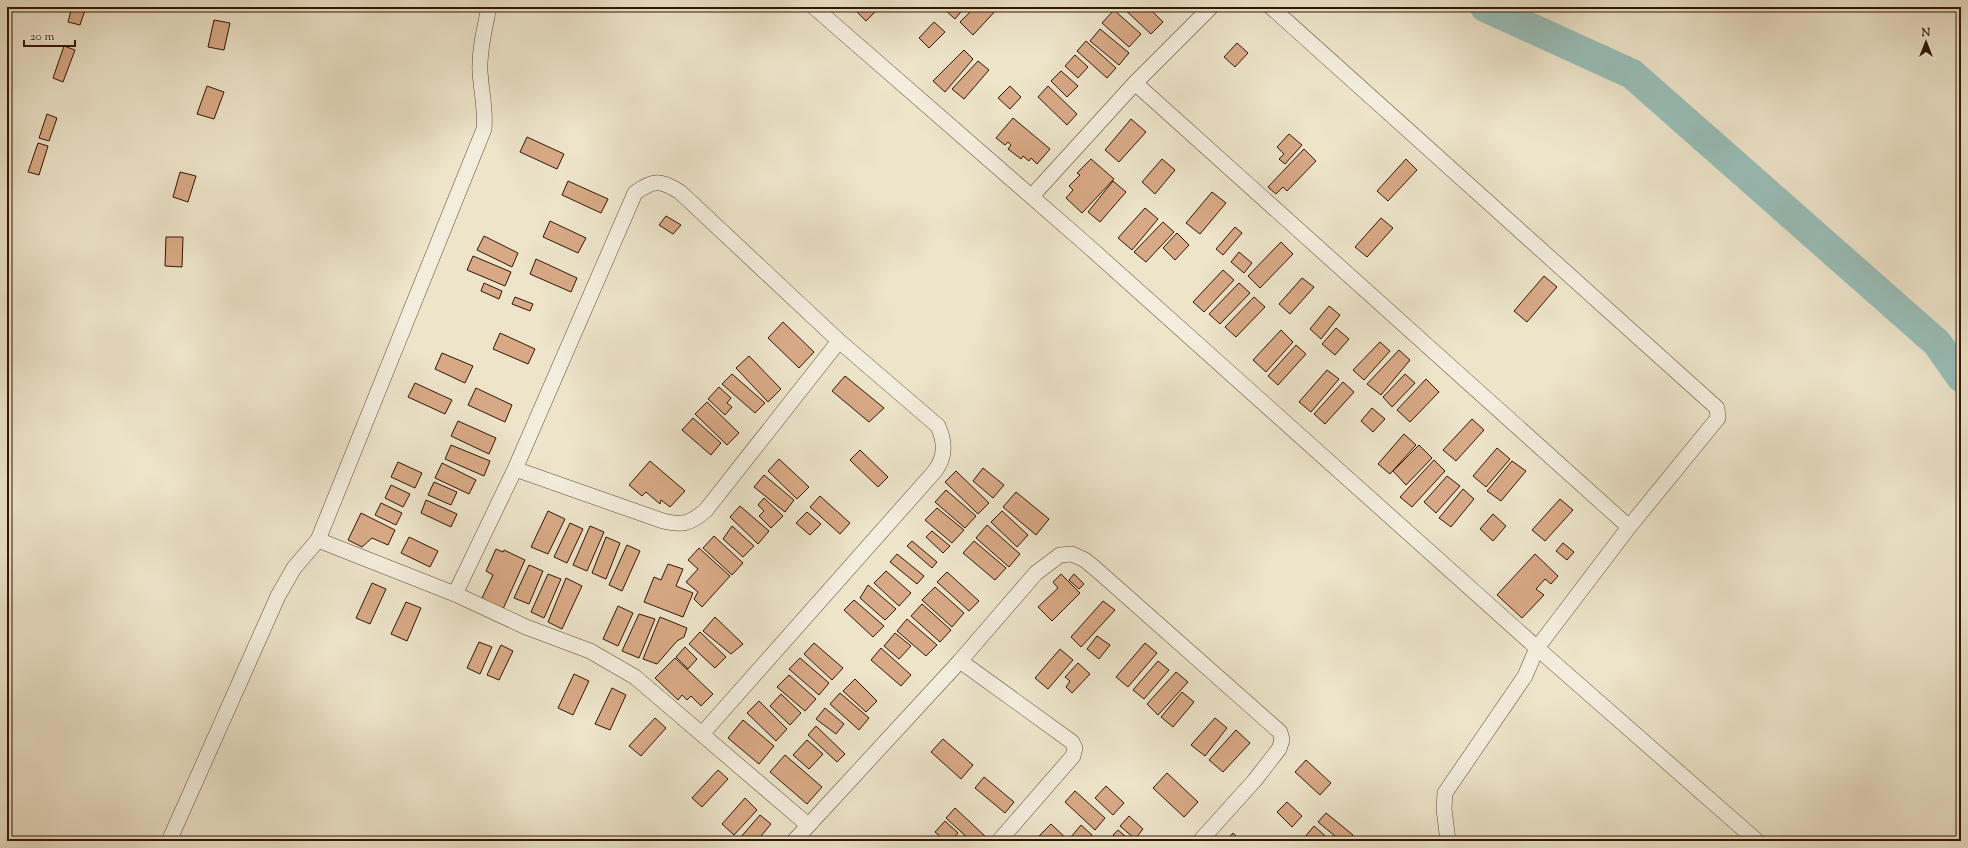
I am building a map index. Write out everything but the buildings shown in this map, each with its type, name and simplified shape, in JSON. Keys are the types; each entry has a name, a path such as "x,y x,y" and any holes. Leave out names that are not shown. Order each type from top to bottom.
{"street":[{"path":"168,841 278,596 294,568 318,540 484,129 486,116 480,70 488,7"},
{"path":"814,7 1032,196 1537,648 1757,841"},
{"path":"1032,196 1135,83 1210,7"},
{"path":"1271,7 1716,408 1718,413 1718,418 1629,527 1537,648 1525,676 1445,793 1444,808 1448,841"},
{"path":"1135,83 1629,527"},
{"path":"455,594 515,469 635,193 645,186 655,182 667,184 680,192 839,341 938,426 943,437 944,448 942,461 935,471 702,734"},
{"path":"515,469 663,522 683,524 696,520 706,510 839,341"},
{"path":"318,540 455,594 526,627 590,651 635,677 808,825"},
{"path":"794,841 960,660 1036,573 1060,555 1072,554 1085,560 1280,732 1282,740 1279,749 1255,780 1200,841"},
{"path":"960,660 1072,742 1075,748 1073,756 999,841"}],"waterway":[{"path":"1485,7 1632,74 1937,343 1961,377"}]}
